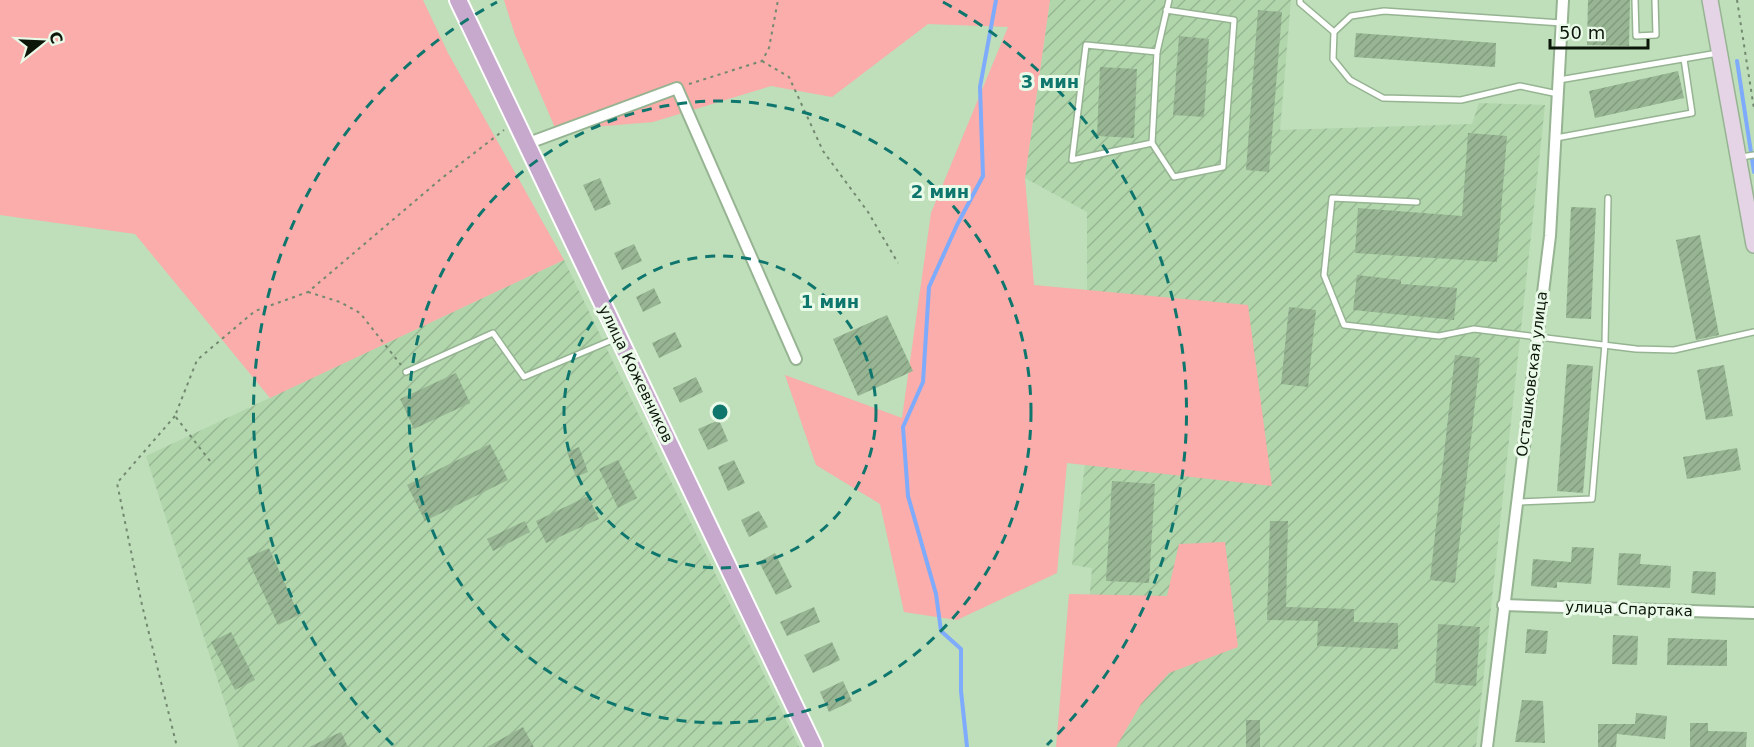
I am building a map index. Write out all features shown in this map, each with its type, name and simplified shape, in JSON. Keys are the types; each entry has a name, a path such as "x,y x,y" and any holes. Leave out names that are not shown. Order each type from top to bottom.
{"main road":[{"name":"улица Кожевников","path":"461,2 526,144 814,747"}],"street":[{"name":"Осташковская улица","path":"1487,747 1550,236 1563,0"},
{"path":"1710,0 1720,52 1746,156 1754,245"},
{"path":"526,144 677,88 796,359"},
{"name":"улица Спартака","path":"1503,604 1754,613"}],"lane":[{"path":"1166,10 1234,20 1223,167 1174,177 1152,143 1157,52 1166,10 1169,0"},
{"path":"1300,0 1300,3 1334,32"},
{"path":"1635,0 1636,36 1656,35 1655,0"},
{"path":"1558,94 1520,86 1461,100 1383,98 1350,80 1333,59 1334,32 1351,16 1384,11 1562,23"},
{"path":"1152,143 1072,160 1086,45 1157,52"},
{"path":"1558,81 1720,52"},
{"path":"1556,138 1692,113 1684,59"},
{"path":"1417,202 1332,198 1324,275 1344,325 1439,336 1474,329 1636,349 1674,350 1754,332"},
{"path":"1516,502 1592,499 1605,344 1608,198"},
{"path":"406,372 493,333 524,377 619,338"}],"path":[{"path":"677,88 762,61 769,48 778,0"},
{"path":"1737,0 1754,109"},
{"path":"762,61 789,77 823,151 868,212 898,263"},
{"path":"177,747 142,605 117,483 175,416 197,360 255,311 308,292 442,178 516,121"},
{"path":"308,292 340,302 360,313 406,372"},
{"path":"175,416 210,461"}],"shaded area":[{"path":"0,0 423,0 448,53 564,260 270,398 135,234 0,215"},
{"path":"504,0 1050,0 1025,178 1034,285 1248,305 1272,486 1067,463 1057,573 957,620 904,612 880,504 816,465 785,375 902,418 931,213 1008,27 928,24 832,97 771,86 653,122 556,130 515,35"},
{"path":"1050,0 1291,0 1280,130 1472,124 1479,103 1545,105 1476,747 1077,747 1092,568 1072,565 1087,449 1087,212 1025,178"},
{"path":"564,260 799,747 239,747 146,456"},
{"path":"1225,542 1238,647 1169,673 1141,704 1116,747 1056,747 1069,594 1167,596 1179,544"}],"building":[{"path":"1588,0 1630,0 1629,46 1587,45"},
{"path":"1258,10 1282,12 1269,172 1246,170"},
{"path":"1356,33 1496,43 1495,67 1354,57"},
{"path":"1179,36 1209,39 1204,117 1173,115"},
{"path":"1100,67 1137,69 1134,138 1097,136"},
{"path":"1678,71 1684,98 1595,118 1589,91"},
{"path":"1468,133 1507,136 1497,262 1355,253 1358,208 1462,216"},
{"path":"600,178 611,204 595,211 583,185"},
{"path":"1571,207 1596,208 1591,319 1566,318"},
{"path":"1700,235 1719,335 1696,340 1676,240"},
{"path":"634,244 642,261 622,270 614,253"},
{"path":"1357,275 1401,280 1401,284 1457,288 1454,320 1353,310"},
{"path":"654,288 661,303 643,312 636,297"},
{"path":"1289,307 1316,310 1308,387 1281,384"},
{"path":"887,315 913,371 858,396 833,339"},
{"path":"675,332 682,347 659,358 652,343"},
{"path":"1455,355 1480,358 1455,583 1430,580"},
{"path":"1567,364 1593,366 1583,493 1557,491"},
{"path":"1724,365 1733,416 1706,420 1697,370"},
{"path":"456,373 470,403 414,429 400,399"},
{"path":"696,377 703,392 680,403 673,388"},
{"path":"719,420 728,441 708,450 698,429"},
{"path":"490,444 508,480 425,521 407,485"},
{"path":"579,447 588,472 576,477 567,452"},
{"path":"1737,448 1741,470 1687,479 1683,457"},
{"path":"618,460 637,498 618,508 599,469"},
{"path":"734,460 745,483 728,491 718,467"},
{"path":"1112,481 1155,484 1149,583 1106,581"},
{"path":"588,496 599,519 546,543 536,521"},
{"path":"759,511 768,527 749,537 741,520"},
{"path":"525,521 530,532 493,551 487,539"},
{"path":"1270,521 1288,521 1286,607 1354,609 1354,622 1398,623 1398,649 1317,646 1318,621 1267,620"},
{"path":"1572,547 1594,548 1591,584 1557,582 1557,588 1531,586 1533,559 1571,562"},
{"path":"269,548 299,615 278,625 247,558"},
{"path":"775,553 792,587 776,595 759,562"},
{"path":"1619,553 1641,554 1640,564 1671,566 1670,588 1617,585"},
{"path":"1693,571 1716,572 1715,595 1691,593"},
{"path":"814,607 820,622 787,636 780,622"},
{"path":"1438,624 1480,627 1476,686 1435,683"},
{"path":"1527,629 1548,631 1546,654 1525,653"},
{"path":"231,632 255,680 235,690 211,642"},
{"path":"1613,635 1638,636 1637,665 1612,664"},
{"path":"1668,638 1727,640 1727,666 1667,665"},
{"path":"832,642 840,660 813,673 804,655"},
{"path":"843,681 852,701 829,712 820,692"},
{"path":"1522,700 1543,701 1545,743 1515,742"},
{"path":"1636,713 1667,716 1665,739 1617,734 1616,747 1598,747 1598,724 1635,724"},
{"path":"1246,720 1260,720 1260,747 1246,747"},
{"path":"1690,723 1708,723 1708,731 1747,732 1746,747 1690,747"},
{"path":"523,727 534,747 487,747"},
{"path":"341,732 348,747 309,747"}],"waterway":[{"path":"967,747 961,691 961,649 941,631 936,594 908,496 903,427 923,382 929,287 957,225 983,176 980,87 996,0"},
{"path":"1737,61 1754,172"}]}
